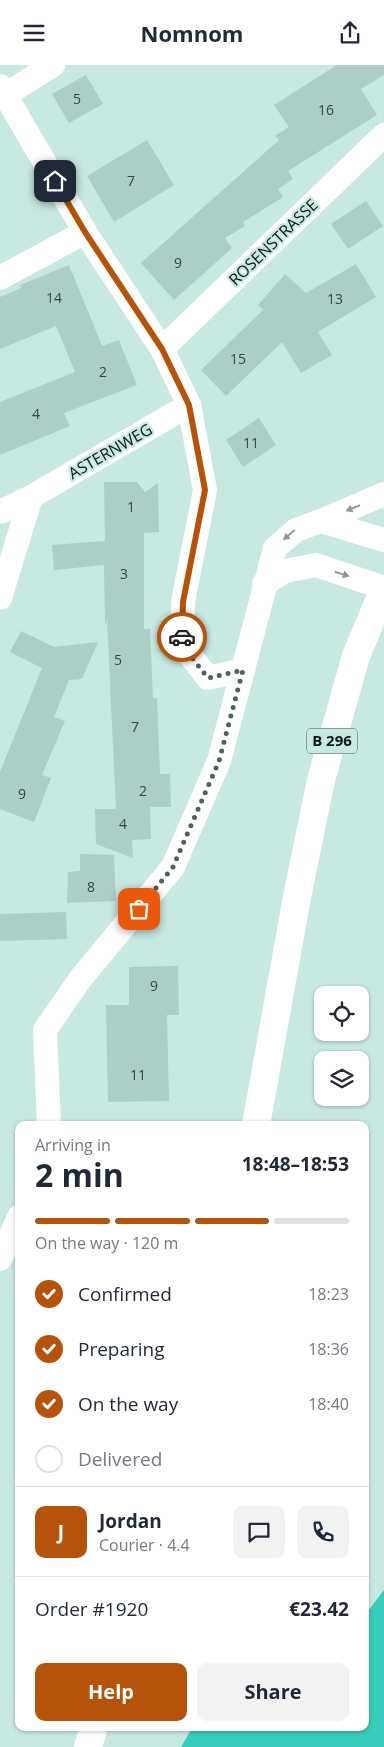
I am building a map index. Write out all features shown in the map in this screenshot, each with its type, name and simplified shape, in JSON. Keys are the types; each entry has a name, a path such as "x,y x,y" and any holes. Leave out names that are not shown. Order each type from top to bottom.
{"main road":[{"name":"B 296","path":"257,1121 296,897 321,780 356,656 384,589"},
{"path":"88,1747 93,1731"}],"street":[{"path":"53,65 3,91 85,232 162,349 189,405 205,490 183,602 182,645 208,678 243,670"},
{"name":"ROSENSTRASSE","path":"162,349 384,135"},
{"path":"0,278 85,232"},
{"name":"ASTERNWEG","path":"0,512 31,497 189,405"},
{"path":"49,1121 45,1030 81,977 173,867 219,761 275,548 296,529 321,521 384,494"},
{"path":"0,598 31,497"},
{"path":"321,521 384,540"},
{"path":"264,584 286,571 316,565 384,589"},
{"path":"0,1259 15,1226"}],"green space":[{"path":"384,1590 384,1747 181,1747 190,1731 369,1731 369,1610"}],"building":[{"path":"337,65 384,65 384,75 361,89 377,115 288,171 293,179 278,189 283,197 243,222 245,226 225,238 232,248 174,300 141,263 279,140 275,136 289,127 274,105"},
{"path":"86,75 103,104 69,123 52,94"},
{"path":"147,140 174,185 114,222 87,176"},
{"path":"366,201 383,226 348,249 331,224"},
{"path":"356,264 376,297 318,332 332,355 301,373 282,342 226,396 201,370 263,310 258,305 285,274 306,293"},
{"path":"69,265 102,346 119,340 137,385 64,413 70,426 0,455 0,402 75,372 56,326 0,349 0,297 21,288 20,285"},
{"path":"259,418 276,445 243,467 226,440"},
{"path":"104,482 137,482 145,492 158,483 159,532 144,533 144,629 150,629 153,698 157,698 160,774 170,774 171,807 150,807 151,839 132,840 133,858 96,844 95,809 116,809 107,619 105,625 104,565 54,570 52,545 105,541"},
{"path":"21,631 54,647 98,642 82,679 69,680 54,717 65,721 42,775 51,778 34,822 0,809 0,772 42,668 10,652"},
{"path":"80,854 114,855 116,901 67,903 68,872 80,871"},
{"path":"66,912 67,939 0,941 0,914"},
{"path":"178,966 179,1015 167,1015 169,1101 108,1102 106,1005 129,1005 129,967"}],"way so far":[{"path":"139,909 173,867 219,761 243,670 208,678 182,645 182,637"}],"route":[{"path":"55,181 85,232 162,349 189,405 205,490 183,602 182,637"}]}
